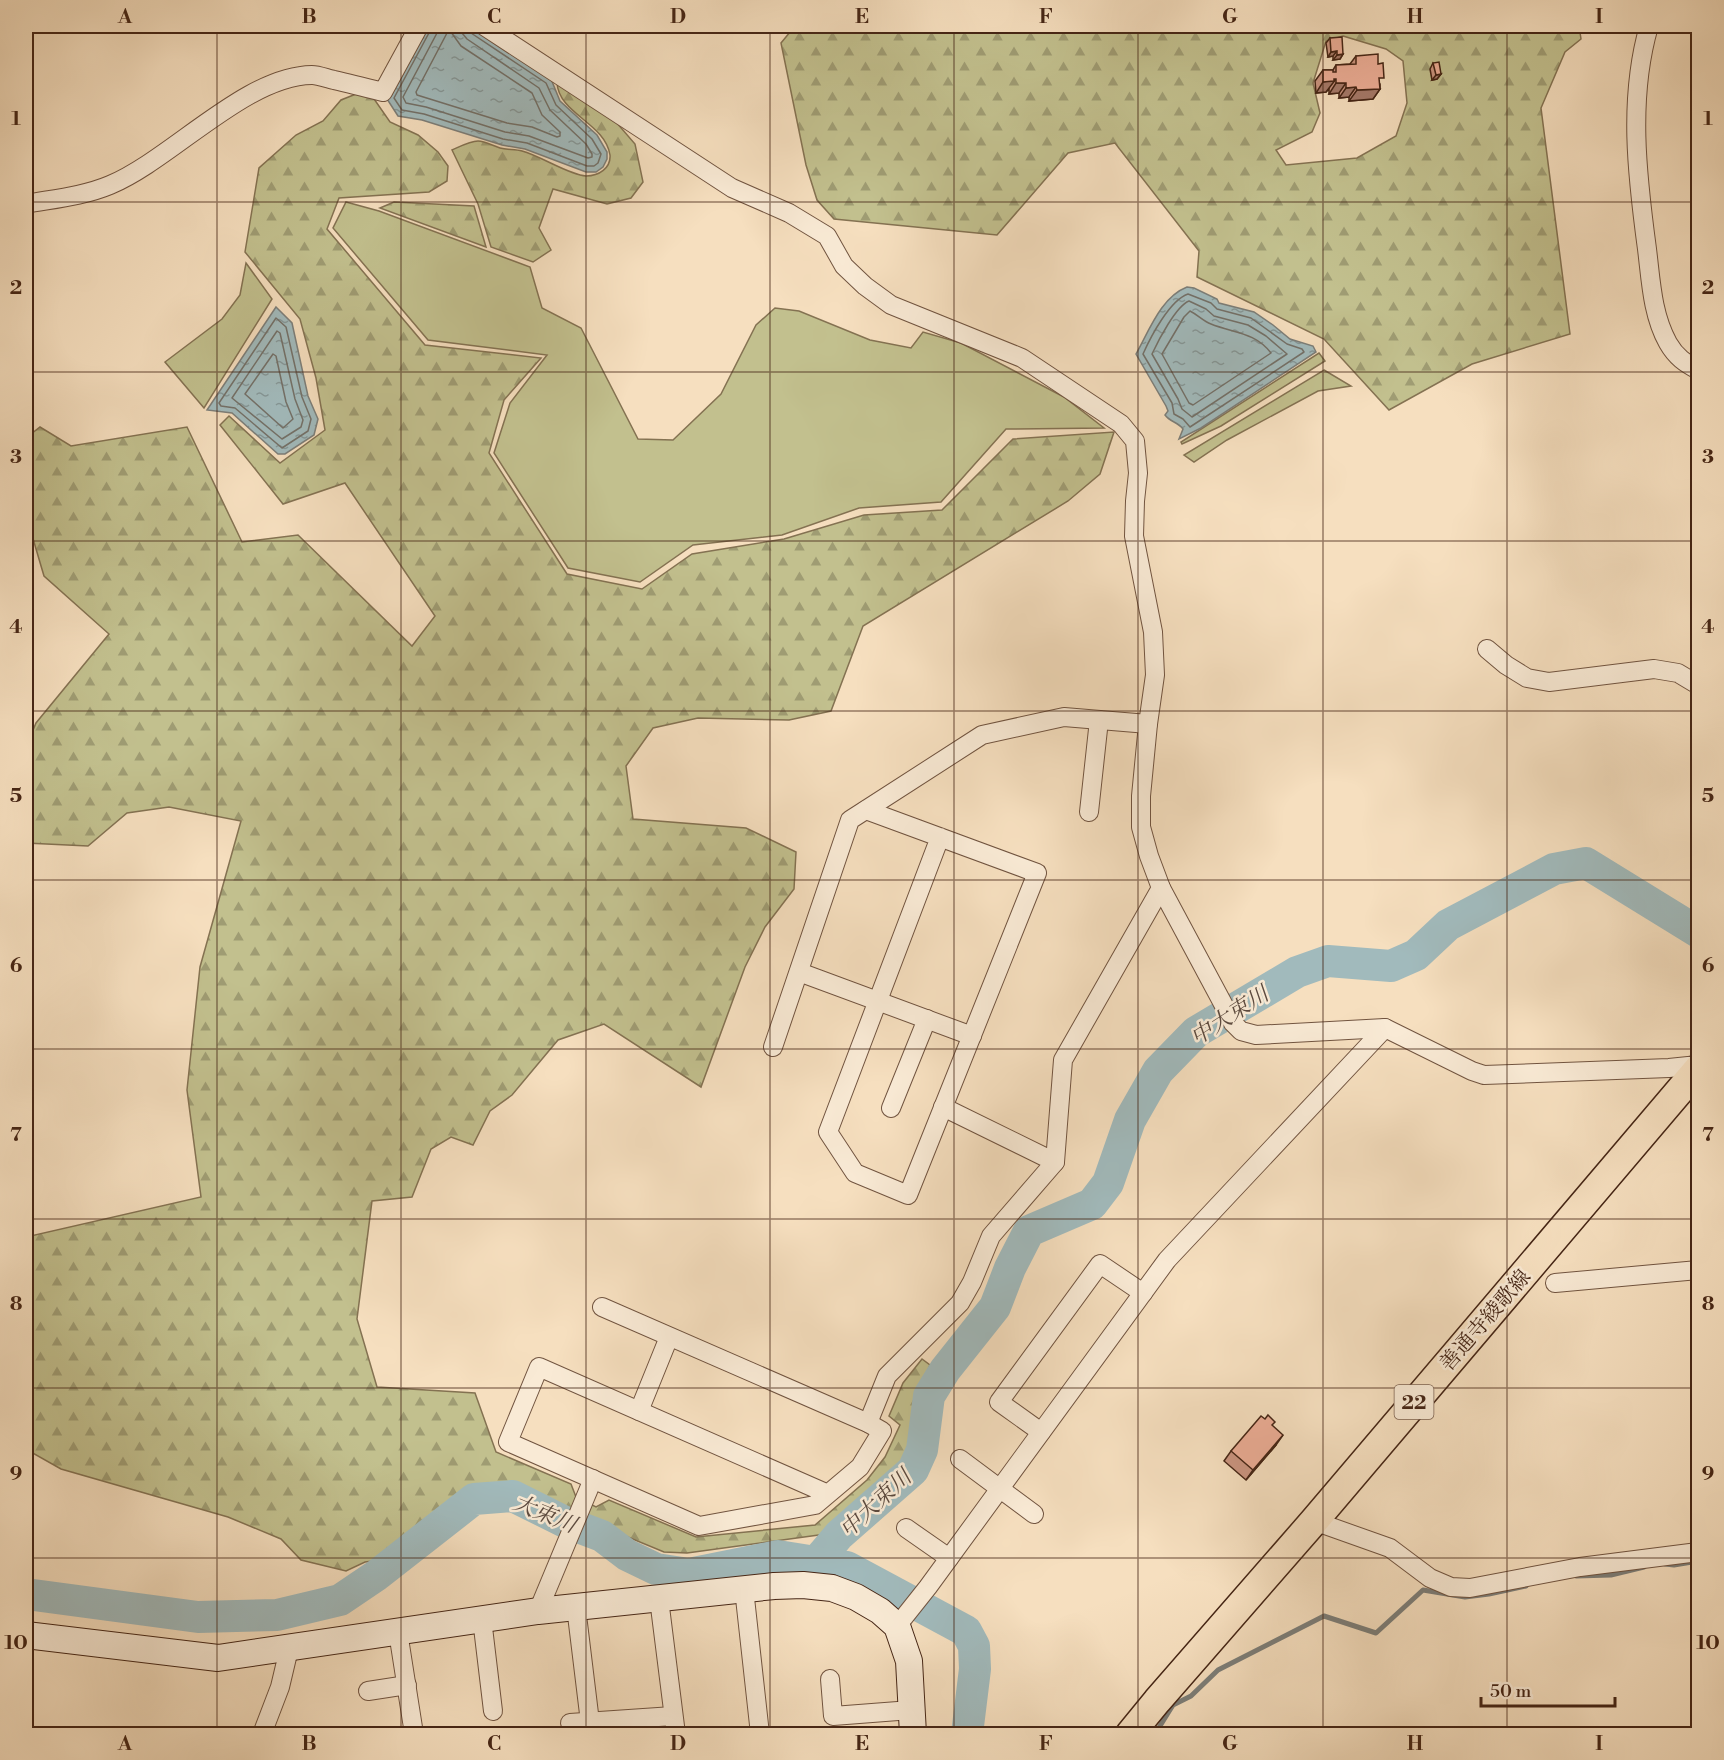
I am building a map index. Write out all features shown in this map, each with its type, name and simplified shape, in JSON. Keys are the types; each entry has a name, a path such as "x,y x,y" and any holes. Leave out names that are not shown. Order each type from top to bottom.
{"main road":[{"name":"善通寺綾歌線","path":"1130,1734 1314,1521 1698,1067"}],"street":[{"path":"26,204 76,195 110,185 134,172 244,98 269,85 313,75 383,92 418,26"},
{"path":"484,26 732,188 789,213 827,236 844,266 865,286 891,304 1022,358 1121,424 1135,441 1138,473 1134,536 1154,632 1155,675 1141,796 1142,826 1149,856 1161,888 1233,1023 1241,1031 1256,1035 1385,1028 1484,1075 1698,1067"},
{"path":"1649,26 1638,72 1637,150 1638,180 1655,312 1668,344 1681,361 1698,370"},
{"path":"1487,649 1506,665 1527,678 1549,682 1654,669 1678,673 1698,685"},
{"path":"774,1047 850,820 982,735 1064,717 1148,724"},
{"path":"1089,813 1098,720"},
{"path":"866,810 940,837 1037,873 908,1196 855,1173 828,1132 876,1000 940,837"},
{"path":"868,1423 887,1376 960,1303 972,1282 991,1236 1055,1162 1063,1060 1161,888"},
{"path":"799,972 972,1036"},
{"path":"891,1108 927,1019"},
{"path":"830,1679 833,1716 912,1722 909,1661 901,1622 1174,1252 1385,1028"},
{"path":"944,1107 1055,1162"},
{"path":"1041,1432 999,1402 1100,1264 1143,1293"},
{"path":"1555,1283 1698,1270"},
{"path":"602,1307 882,1431 860,1467 815,1505 699,1526 508,1442 539,1367 828,1494"},
{"path":"639,1411 669,1337"},
{"path":"960,1459 1034,1514"},
{"path":"538,1611 593,1479"},
{"path":"1314,1521 1390,1548 1430,1578 1451,1587 1470,1588 1580,1567 1698,1552"},
{"path":"906,1528 949,1558"},
{"path":"26,1635 218,1658 538,1611 803,1585 832,1588 855,1597 901,1622"},
{"path":"744,1589 759,1734"},
{"path":"659,1599 676,1734"},
{"path":"576,1607 590,1722"},
{"path":"482,1619 493,1711"},
{"path":"398,1632 414,1734"},
{"path":"261,1734 280,1687 289,1649"},
{"path":"368,1691 406,1685"},
{"path":"570,1723 674,1716"}],"green space":[{"path":"795,26 1579,26 1581,39 1565,52 1541,108 1570,334 1472,364 1389,410 1324,339 1197,277 1199,251 1115,143 1068,153 997,235 834,219 817,200 806,165 781,43","holes":["1343,36 1386,49 1403,61 1407,103 1396,136 1357,158 1286,165 1276,150 1312,132 1320,113 1313,83 1326,41"]},
{"path":"557,83 616,122 635,144 643,182 631,198 607,204 553,189 539,228 551,250 533,262 491,247 478,204 452,150 481,141 500,148 530,153 579,175 591,176 600,173 610,160 606,144 592,126 565,103"},
{"path":"356,94 372,96 390,122 418,135 438,152 448,166 447,181 429,192 339,198 327,229 425,345 541,358 504,400 489,453 567,574 642,589 692,554 784,539 864,515 942,510 1013,439 1114,432 1100,474 1068,501 863,626 831,711 789,720 698,718 653,728 626,766 633,819 746,828 796,852 794,889 765,927 745,967 701,1087 604,1024 558,1040 512,1095 490,1111 473,1145 451,1137 431,1149 412,1197 372,1201 357,1319 377,1387 475,1393 496,1452 571,1484 576,1497 596,1507 609,1500 696,1537 815,1525 867,1480 885,1457 900,1425 889,1416 903,1383 922,1359 930,1365 920,1389 910,1451 895,1473 826,1534 687,1553 664,1552 565,1511 520,1488 477,1489 391,1559 365,1562 346,1571 301,1560 281,1539 228,1517 61,1469 26,1447 26,1237 201,1197 187,1090 200,967 241,821 169,807 127,813 88,846 26,843 26,747 36,723 109,634 44,576 26,515 26,438 40,427 71,446 187,427 242,542 298,535 412,646 435,616 345,483 283,504 220,425 229,416 280,463 325,430 316,378 300,319 245,252 259,168 296,135 323,121 341,100"},
{"path":"346,202 379,211 530,267 542,308 581,328 638,439 673,440 721,394 756,325 775,308 799,311 870,340 911,348 923,332 961,343 1064,397 1104,428 1006,429 941,502 859,508 782,535 693,545 640,582 568,568 494,453 510,403 547,355 428,340 333,228"},
{"path":"394,202 474,206 486,247 380,208"},
{"path":"246,263 272,299 204,408 165,362 222,319 240,295"},
{"path":"1319,353 1325,361 1221,426 1182,444 1181,442"},
{"path":"1324,370 1351,386 1318,391 1227,440 1194,462 1184,455"}],"water":[{"path":"426,26 470,26 551,79 560,101 597,135 607,152 607,159 603,167 596,172 586,172 525,149 502,145 422,120 398,116 387,99"},
{"path":"1187,287 1217,299 1219,303 1254,312 1290,339 1313,346 1316,352 1201,428 1179,439 1183,429 1165,415 1168,411 1166,406 1136,354 1163,307 1170,298"},
{"path":"276,307 292,323 308,396 318,419 314,435 285,454 278,454 232,413 207,410"}],"building":[{"path":"1342,37 1343,54 1337,55 1337,51 1331,52 1330,38"},
{"path":"1378,54 1378,64 1383,63 1384,78 1379,78 1380,89 1346,88 1346,83 1336,83 1336,79 1323,82 1323,70 1336,72 1336,65 1356,64 1356,56"},
{"path":"1439,62 1441,74 1436,75 1433,63"},
{"path":"1268,1415 1275,1422 1272,1425 1283,1435 1253,1470 1231,1451 1261,1416 1265,1419"}],"waterway":[{"name":"中大束川","path":"817,1561 839,1535 913,1470 922,1450 929,1396 945,1370 995,1307 1010,1268 1029,1231 1092,1204 1108,1183 1130,1120 1158,1071 1196,1032 1297,972 1328,961 1391,966 1416,955 1448,925 1554,869 1586,863 1698,932"},
{"name":"大束川","path":"26,1594 198,1617 277,1615 340,1600 377,1575 474,1499 513,1496 565,1522 602,1536 627,1555 656,1569 689,1574 778,1556 847,1567 966,1631 974,1646 975,1669 967,1734"},
{"path":"1665,1564 1674,1565 1698,1561"},
{"path":"1576,1576 1611,1575 1644,1567"},
{"path":"1155,1734 1173,1705 1191,1696 1218,1670 1324,1616 1376,1633 1423,1590 1465,1597 1526,1586"}]}
